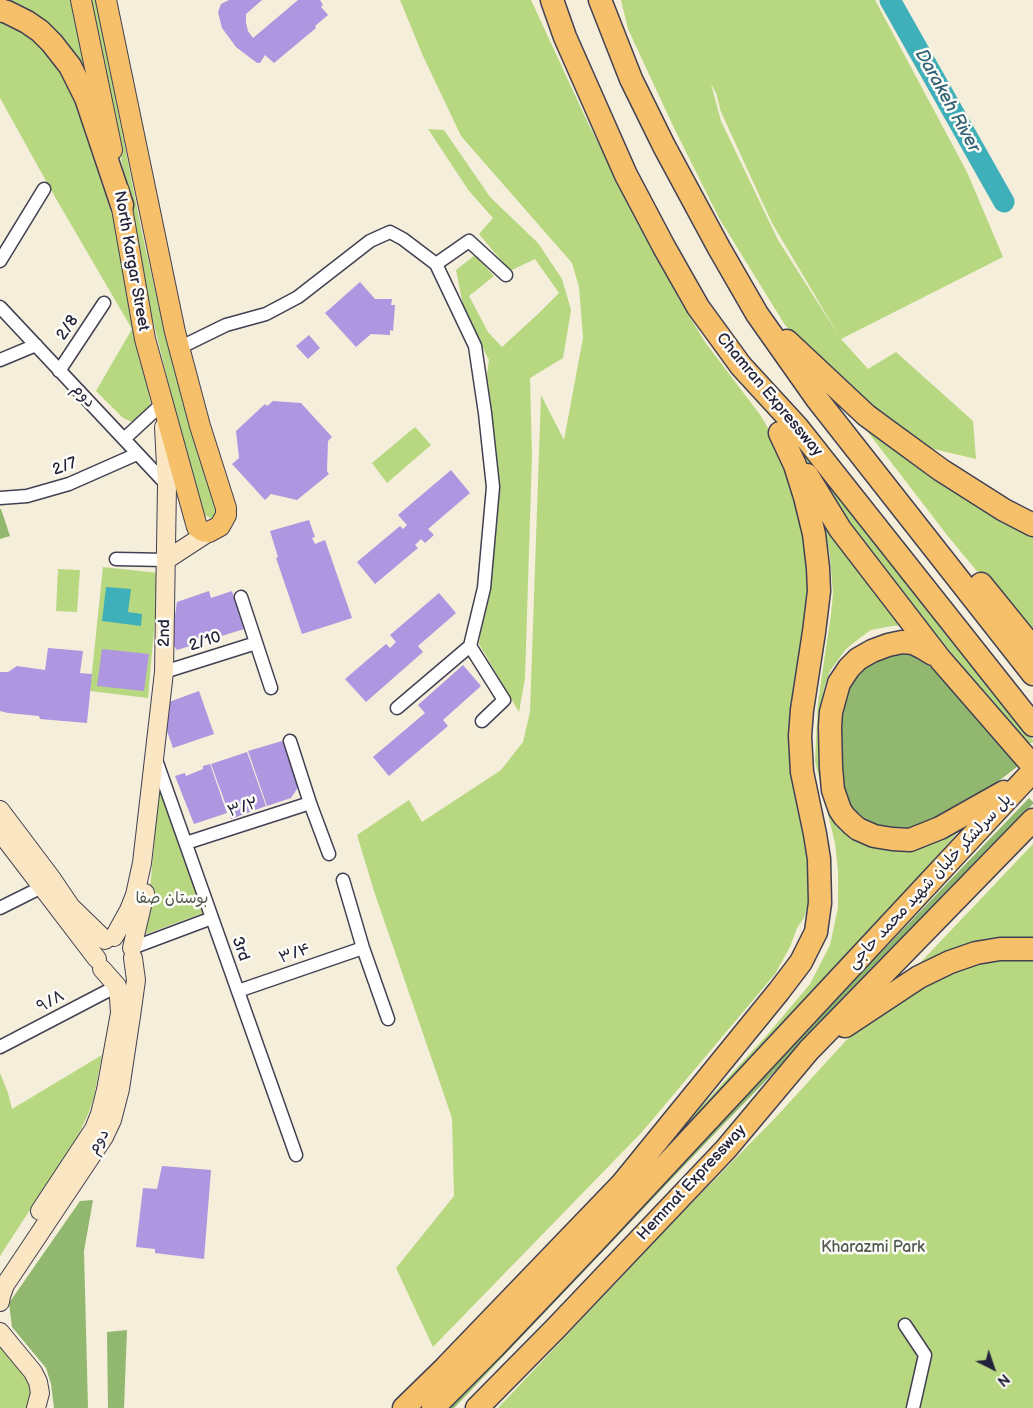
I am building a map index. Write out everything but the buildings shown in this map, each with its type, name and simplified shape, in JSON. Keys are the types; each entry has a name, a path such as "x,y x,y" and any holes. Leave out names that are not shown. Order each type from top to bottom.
{"highway":[{"path":"544,0 565,37"},
{"name":"Chamran Expressway","path":"552,0 565,37 626,175 698,307 741,366 798,428 1033,725"},
{"name":"Chamran Expressway","path":"600,0 632,79 664,146 742,291 816,400 1033,674"},
{"path":"606,0 610,24"},
{"path":"0,10 27,22 40,32 70,66 86,98 122,205"},
{"path":"757,314 875,422 941,470 1004,510 1033,525"},
{"path":"757,314 840,410 1033,648"},
{"path":"741,366 840,529 940,660 1030,773 940,828 910,840 874,836 858,829 844,816 836,802 833,790 831,712 839,683 849,668 858,660 872,651 888,645 902,642 913,643 940,660"},
{"path":"404,1408 622,1184 779,991 801,962 816,932 820,903 819,858 802,772 800,736 819,591 818,568 814,534 805,497 780,433"},
{"name":"پل سرلشکر خلبان شهید محمد حاجی","path":"774,1048 1030,773"},
{"name":"پل سرلشکر خلبان شهید محمد حاجی","path":"903,953 1033,820"},
{"path":"809,1050 919,977 950,962 976,952 1000,949 1033,949"},
{"name":"Hemmat Expressway","path":"477,1408 726,1149 809,1050 903,953"},
{"name":"Hemmat Expressway","path":"433,1408 598,1238 774,1048"}],"main road":[{"name":"North Kargar Street","path":"81,0 110,139 145,339 202,526 220,526 226,515 224,502 195,409 180,348 106,0"},
{"name":"2nd","path":"109,938 129,910 142,863 164,672 167,485 163,403"},
{"path":"166,560 202,526"},
{"path":"0,810 99,964 117,986"},
{"path":"0,832 71,907 109,938 123,938 127,941 133,953 128,968 124,972 113,974 99,964"},
{"name":"2nd","path":"133,953 146,890 142,863"},
{"path":"99,964 98,948 109,938"},
{"name":"دوم","path":"0,1302 6,1285 104,1137 112,1120 120,1089 134,998 136,980 133,953"},
{"name":"دوم","path":"0,1273 94,1129 106,1090 120,1012 117,986"},
{"path":"0,1332 38,1382 40,1393 36,1408"}],"street":[{"path":"0,261 44,189"},
{"path":"180,348 226,324 266,314 298,297 370,241 390,232 403,239 436,264 475,346 493,487 484,588 470,646 397,708"},
{"path":"436,264 469,241 506,275"},
{"name":"2/8","path":"59,371 104,303"},
{"name":"دوم","path":"0,308 167,485"},
{"path":"0,360 36,345"},
{"path":"124,439 163,403"},
{"name":"2/7","path":"0,498 27,496 69,484 137,454"},
{"path":"116,559 166,560"},
{"path":"241,597 271,688"},
{"name":"2/10","path":"164,672 256,642"},
{"path":"470,646 504,700 482,721"},
{"path":"290,741 329,854"},
{"name":"3rd","path":"154,754 296,1155"},
{"name":"۳/۲","path":"186,843 310,803"},
{"path":"343,880 388,1019"},
{"path":"0,908 47,883"},
{"path":"133,953 212,918"},
{"name":"۳/۴","path":"238,991 364,948"},
{"name":"۹/۸","path":"0,1047 117,986"},
{"path":"905,1325 925,1355 913,1408"}],"green space":[{"path":"0,0 70,0 84,62 78,67"},
{"path":"90,0 96,0 141,228 159,308 218,517 211,518 204,515 199,508 150,308"},
{"path":"400,0 531,0 588,123 680,301 705,342 761,416 776,442 809,538 804,831 809,901 804,918 797,928 790,947 775,974 642,1132 433,1347 396,1268 454,1196 452,1118 374,891 357,835 409,800 422,822 501,770 523,742 530,712 541,395 564,440 583,338 579,287 572,263 461,136 423,56"},
{"path":"621,0 875,0 967,172 1003,257 841,339 868,369 896,352 973,421 976,459 925,447 864,403 785,325 719,218 674,128 628,29","holes":["711,84 716,93 721,112 772,223 839,336 778,240 721,121"]},
{"path":"0,18 34,33 67,70 103,174 123,256 151,406 132,422 123,418 96,391 132,329 0,98"},
{"path":"428,129 444,130 490,197 538,243 562,279 571,310 563,358 530,378 532,455 525,678 519,712 479,644 498,513 495,456 485,389 489,360 464,310 456,270 475,255 494,276 469,296 488,332 502,347 559,293 535,259 510,271 479,234 493,218 469,191"},
{"path":"834,388 1033,535 1033,639 947,535"},
{"path":"415,427 431,445 387,483 372,463"},
{"path":"788,428 895,569 1033,742 1029,744 942,642 914,627 902,625 871,630 846,649 830,671 824,688 821,706 898,851 921,848 960,830 838,967 424,1408 414,1408 573,1246 768,1034 810,984 830,945 838,908 838,871 835,843 815,761 818,702 833,594 830,557 822,513"},
{"path":"0,509 10,536 0,539"},
{"path":"103,567 159,573 148,698 90,691"},
{"path":"58,569 80,570 77,612 56,611"},
{"path":"903,652 924,657 1022,763 1000,780 928,825 893,832 859,820 853,812 839,782 841,703 857,674 882,658"},
{"name":"بوستان صفا","path":"159,788 203,913 146,934"},
{"path":"1029,798 1033,804 721,1127 454,1408 444,1408"},
{"path":"1033,844 1033,941 918,965"},
{"name":"Kharazmi Park","path":"1033,957 1033,1408 498,1408 681,1214 777,1116 862,1023 957,964"},
{"path":"102,1055 94,1097 78,1136 0,1256 0,1073 12,1109"},
{"path":"93,1200 84,1251 88,1408 54,1408 51,1384 46,1368 12,1327 9,1303 80,1201"},
{"path":"127,1330 124,1408 108,1408 107,1332"},
{"path":"0,1345 28,1378 32,1391 31,1402 27,1408 0,1408"}],"water":[{"path":"106,587 131,589 128,612 142,614 141,626 102,621"}],"waterway":[{"name":"Darakeh River","path":"890,0 1004,202"}]}
